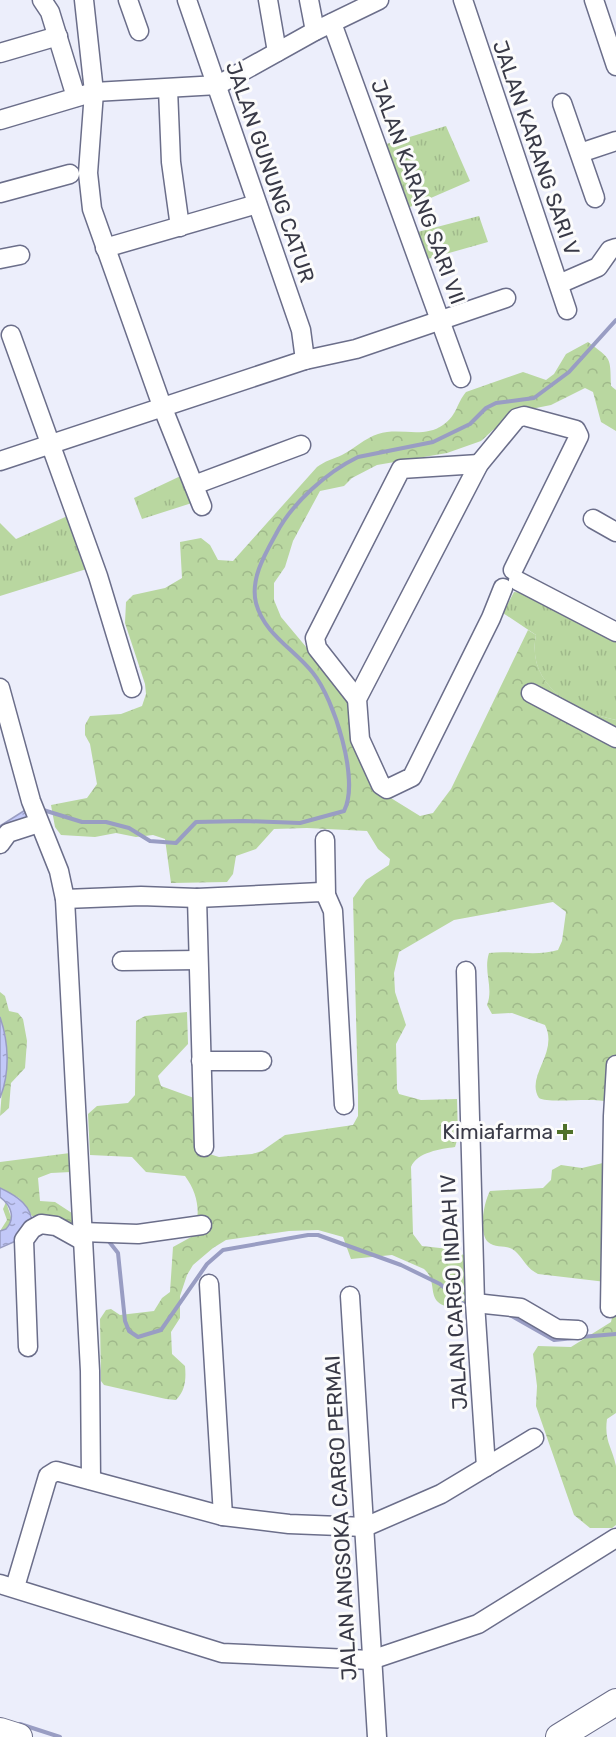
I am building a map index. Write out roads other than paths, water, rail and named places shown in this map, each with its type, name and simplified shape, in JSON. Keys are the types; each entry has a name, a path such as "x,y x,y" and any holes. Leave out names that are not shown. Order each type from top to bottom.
{"highway":[{"path":"559,1737 616,1702"},
{"path":"585,1737 616,1718"},
{"path":"0,1731 19,1737"}],"street":[{"path":"42,0 50,12 58,36 85,94"},
{"path":"84,0 88,188 105,248 162,406 202,506"},
{"path":"128,0 139,31"},
{"name":"JALAN GUNUNG CATUR","path":"187,0 301,330 305,360"},
{"path":"268,0 277,52"},
{"path":"309,0 315,31"},
{"path":"0,120 85,94 218,86 315,31 379,0"},
{"name":"JALAN KARANG SARI V","path":"463,0 567,310"},
{"path":"594,0 616,66"},
{"name":"JALAN KARANG SARI VII","path":"332,22 461,378"},
{"path":"0,53 58,36"},
{"path":"168,89 171,162 180,227"},
{"path":"562,103 595,198"},
{"path":"580,153 616,141"},
{"path":"0,193 70,174"},
{"path":"105,248 257,204"},
{"path":"559,284 598,267 610,250 616,248"},
{"path":"0,259 20,255"},
{"path":"0,461 162,406 305,360 356,349 506,298"},
{"path":"11,335 98,576 132,688"},
{"path":"522,416 578,432 578,438 511,580 412,777 387,789 381,785 360,739 357,699 479,464 522,416"},
{"path":"194,485 302,445"},
{"path":"357,699 317,648 315,638 401,469 479,464"},
{"path":"593,519 616,532"},
{"path":"511,580 616,632"},
{"path":"0,688 3,711 31,801 59,871 65,899 90,1371 91,1480"},
{"path":"531,693 616,738"},
{"path":"0,844 8,833 39,821"},
{"path":"326,840 326,895"},
{"path":"65,899 141,896 197,898 321,892 326,895 330,901 334,921 344,1105"},
{"path":"197,898 204,1147"},
{"path":"122,961 198,960"},
{"name":"JALAN CARGO INDAH IV","path":"466,971 475,1302 486,1467"},
{"path":"201,1061 262,1061"},
{"path":"610,1308 616,1065"},
{"path":"28,1347 24,1240 32,1229 41,1224 56,1226 82,1236 138,1234 202,1225"},
{"path":"209,1284 223,1516"},
{"name":"JALAN ANGSOKA CARGO PERMAI","path":"350,1296 377,1737"},
{"path":"475,1302 521,1308 557,1329 578,1330"},
{"path":"534,1438 441,1494 365,1527 289,1524 223,1516 56,1471 48,1476 8,1586 222,1653 371,1660 478,1624 616,1538"}],"water":[{"path":"30,807 34,819 0,839 0,826"},
{"path":"0,1017 5,1037 7,1068 0,1098"},
{"path":"0,1188 23,1202 30,1213 32,1226 18,1240 0,1248 0,1231 9,1225 11,1212 0,1197"}],"waterway":[{"path":"40,809 82,822 106,822 129,828 150,841 176,843 196,822 300,823 344,811 348,797 347,761 329,701 313,673 266,624 256,603 257,576 263,558 276,534 301,500 346,463 358,457 433,442 470,424 486,408 496,403 534,398 569,372 616,320"},
{"path":"107,1239 118,1253 125,1321 129,1331 138,1337 161,1330 207,1264 223,1250 308,1235 318,1235 401,1265 440,1284 467,1307"},
{"path":"510,1315 554,1340 574,1338"},
{"path":"581,1337 616,1334"},
{"path":"20,1724 60,1737"}],"place":[{"name":"Kimiafarma","path":"565,1132"}]}
